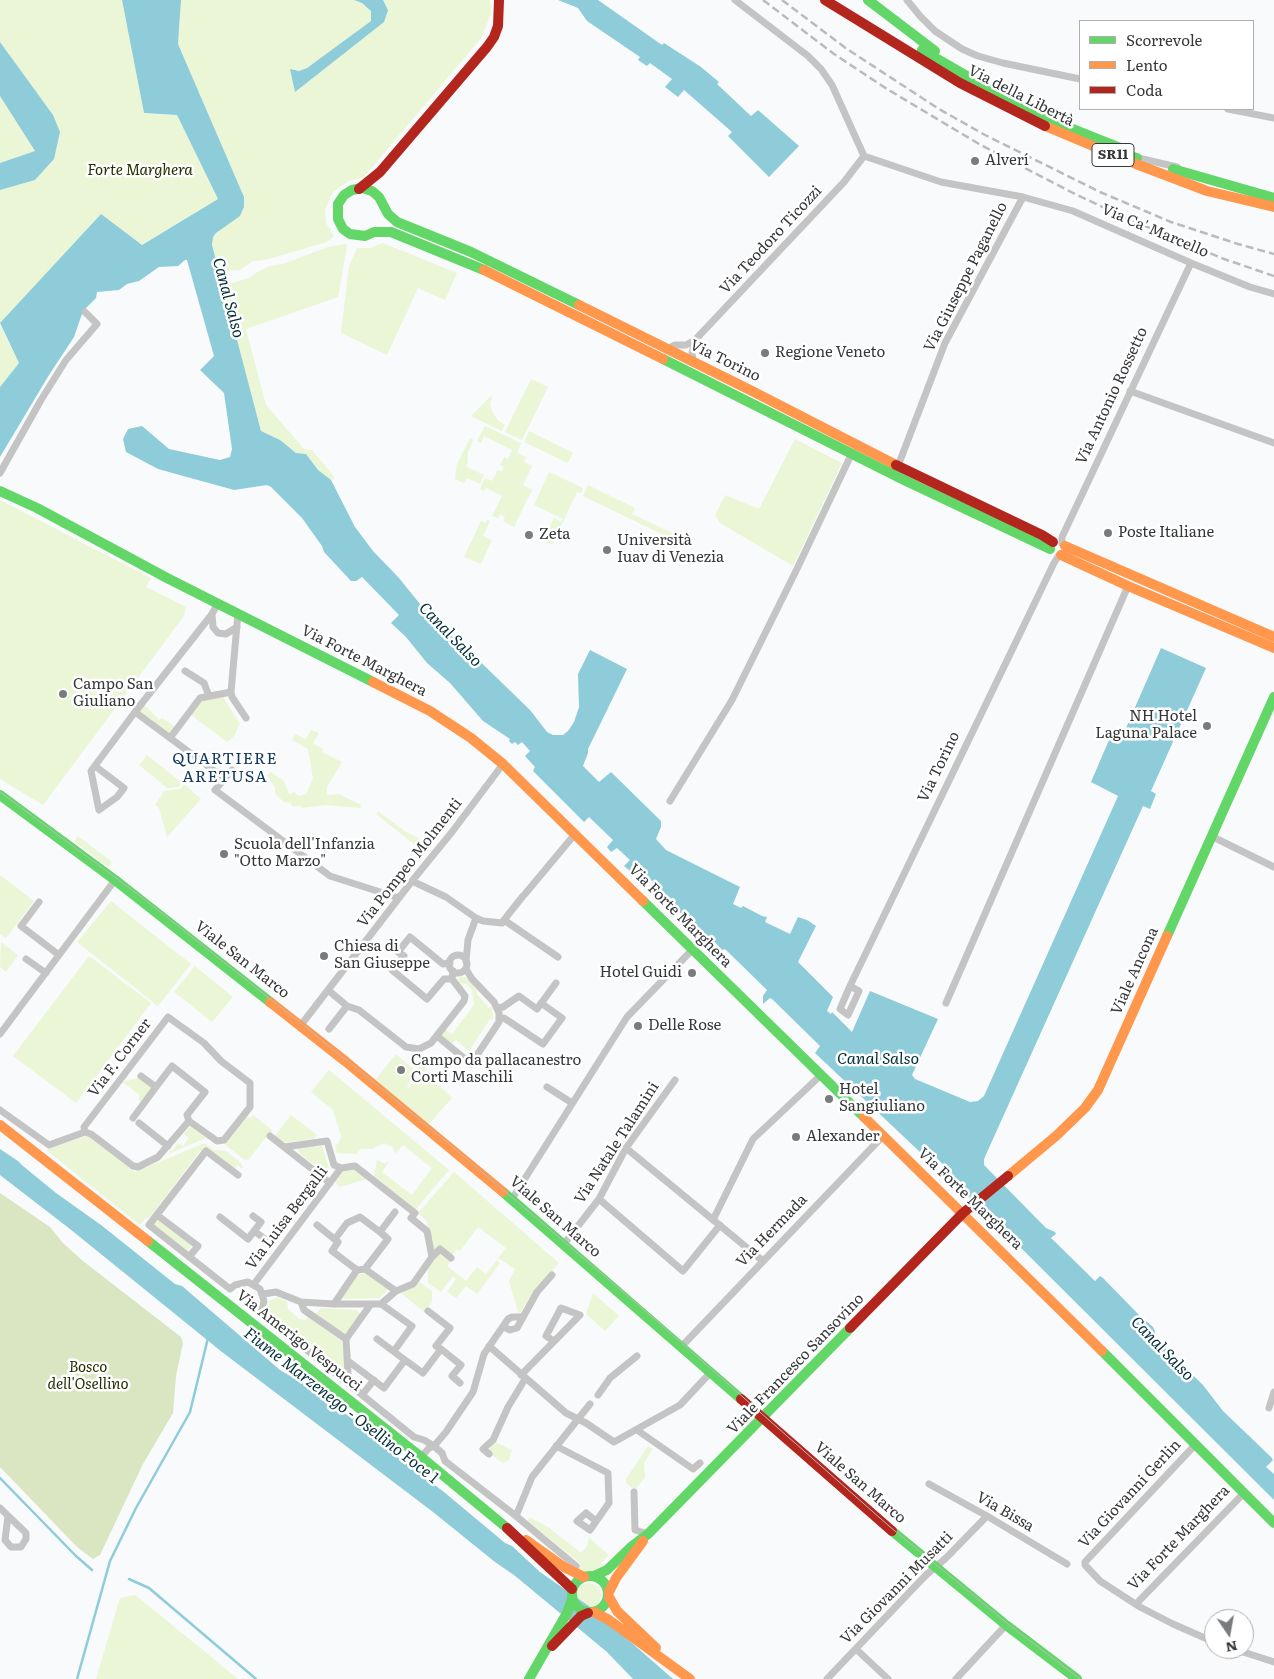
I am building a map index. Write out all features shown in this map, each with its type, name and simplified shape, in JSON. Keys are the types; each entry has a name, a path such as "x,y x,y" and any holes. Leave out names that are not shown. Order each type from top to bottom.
{"main road":[{"path":"359,189 380,172 487,47 494,37 498,26 499,0"},
{"path":"824,0 838,14 878,42 920,66 963,79"},
{"name":"Via della Libertà","path":"824,0 1053,130 1208,190 1274,207"},
{"name":"Via della Libertà","path":"841,0 931,60"},
{"path":"868,0 963,79"},
{"name":"Via della Libertà","path":"963,79 1070,128 1125,150 1130,156 1274,198"},
{"path":"379,197 377,188 380,172"},
{"path":"359,189 367,189 379,197"},
{"name":"Via Torino","path":"359,189 347,193 341,199 337,210 338,219 343,229 350,234 365,236 374,232 384,231 400,234 507,281 852,453 1128,586 1274,648"},
{"name":"Via Torino","path":"379,197 384,209 391,217 405,226 501,266 693,361 898,466 1036,532 1057,551"},
{"path":"374,232 382,224 384,209"},
{"name":"Via Forte Marghera","path":"0,491 37,508 167,578 430,711 472,738 503,764 883,1136 967,1210 1195,1445 1274,1523"},
{"name":"Via Torino","path":"1057,551 1070,547 1274,637"},
{"name":"Viale Ancona","path":"967,1210 1066,1128 1085,1108 1098,1090 1274,697"},
{"name":"Viale San Marco","path":"0,795 115,880 301,1025 512,1199 935,1567 1006,1625 1077,1679"},
{"name":"Via Amerigo Vespucci","path":"0,1125 206,1286 504,1525 572,1594"},
{"name":"Viale Francesco Sansovino","path":"589,1577 607,1570 648,1534 967,1210"},
{"path":"504,1525 564,1567 604,1582 616,1611 678,1670"},
{"name":"Viale Francesco Sansovino","path":"609,1594 616,1578 648,1534"},
{"path":"529,1679 561,1630 577,1582 589,1577"},
{"path":"572,1594 578,1608 596,1613 690,1679"},
{"path":"561,1630 581,1616 596,1613 605,1605 609,1594"}],"street":[{"path":"735,0 808,56 821,69 832,85 864,156"},
{"path":"907,0 935,31 962,49 1003,63 1079,78"},
{"path":"1233,110 1274,118"},
{"name":"Via Giuseppe Paganello","path":"864,156 941,182 1023,197 945,343 898,466"},
{"name":"Via Teodoro Ticozzi","path":"695,340 844,182 864,156"},
{"path":"1130,156 1274,194"},
{"name":"Via Ca' Marcello","path":"1023,197 1073,211 1191,263 1274,294"},
{"name":"Via Antonio Rossetto","path":"1057,551 1191,263"},
{"path":"0,473 66,360 97,324 85,312"},
{"path":"667,349 675,345 686,345 695,340"},
{"path":"693,361 692,352 695,340"},
{"path":"1130,391 1274,443"},
{"path":"670,801 732,700 852,453"},
{"name":"Via Torino","path":"850,986 1057,551"},
{"path":"946,1003 1128,586"},
{"path":"95,766 124,788 117,797 98,810 91,771 212,614 218,603"},
{"path":"238,613 231,692 232,697 246,718"},
{"path":"212,614 213,626 218,632 226,634 237,627"},
{"path":"185,671 204,684 209,696"},
{"path":"170,738 200,698 231,692"},
{"path":"135,712 224,778"},
{"name":"Via Pompeo Molmenti","path":"301,1025 503,764"},
{"path":"232,770 215,790 330,876 399,898"},
{"path":"412,882 446,896 476,918 483,921 502,923 575,834"},
{"path":"1211,836 1274,867"},
{"path":"0,1034 115,880"},
{"path":"39,902 21,926 60,955"},
{"path":"437,1036 471,1064 499,1022 498,1008 466,969 468,940 476,918"},
{"path":"504,920 558,957"},
{"path":"450,963 443,964 410,937 398,952 404,956 392,970 428,999 444,979 452,979"},
{"path":"450,963 468,940"},
{"path":"512,1199 627,1017 692,950"},
{"path":"454,956 462,957 466,961"},
{"path":"26,959 46,973"},
{"path":"328,990 347,1006 359,1010 406,1046 411,1048 425,1047 437,1036 465,998 452,979 453,971 450,963"},
{"path":"453,971 461,973 466,969"},
{"path":"539,1006 556,983"},
{"path":"498,1008 503,1007 519,996 562,1018 543,1044 504,1018 500,1018"},
{"path":"329,1029 347,1006"},
{"name":"Via F. Corner","path":"85,1132 84,1127 168,1017 204,1043 220,1061 250,1083 250,1107 224,1140 217,1142 189,1121"},
{"path":"0,1110 48,1145 85,1132 91,1134 133,1166 138,1167 158,1158 189,1121 187,1115 205,1092 172,1066 133,1118"},
{"path":"714,1220 753,1139 821,1075"},
{"path":"141,1076 156,1087"},
{"name":"Via Natale Talamini","path":"564,1244 599,1199 626,1148 675,1080"},
{"path":"547,1087 572,1103"},
{"path":"139,1123 168,1146"},
{"path":"270,1136 330,1184"},
{"name":"Via Hermada","path":"682,1346 883,1136"},
{"path":"284,1147 327,1141 334,1165 341,1168"},
{"path":"626,1148 763,1261"},
{"path":"238,1175 206,1151 149,1225 230,1289 241,1282 254,1284 263,1294 264,1307 260,1313 414,1437 434,1446 442,1454 445,1461 576,1566"},
{"name":"Via Luisa Bergalli","path":"254,1284 341,1168 355,1166 415,1213 411,1218 427,1231 432,1257"},
{"path":"599,1199 683,1271 720,1225"},
{"path":"380,1232 395,1212"},
{"path":"157,1215 198,1246 189,1257"},
{"path":"220,1217 248,1239 261,1222 253,1216"},
{"path":"334,1304 361,1270 388,1239 360,1218 347,1223 332,1251 361,1270 396,1290"},
{"path":"317,1225 337,1240"},
{"path":"254,1231 265,1239"},
{"path":"381,1304 396,1290 413,1284 440,1249 451,1258"},
{"path":"421,1457 429,1448 434,1446 473,1392 484,1354 508,1319 522,1317 537,1292 552,1275"},
{"path":"206,1286 213,1276"},
{"path":"263,1294 276,1292 301,1302 381,1304 412,1326 394,1351"},
{"path":"301,1302 304,1310 346,1339"},
{"path":"343,1380 348,1373 346,1339 371,1304"},
{"path":"489,1454 483,1449 493,1440 523,1377 554,1341 580,1315 561,1308 546,1336 554,1341"},
{"path":"428,1311 450,1328 436,1346 460,1364 452,1376 460,1382"},
{"path":"377,1338 423,1373 441,1350"},
{"path":"489,1346 566,1413 614,1442 680,1405 710,1372"},
{"path":"598,1395 610,1378 637,1356"},
{"path":"348,1361 384,1388 405,1360"},
{"path":"362,1395 374,1380"},
{"path":"1269,1408 1274,1392"},
{"path":"516,1516 532,1477 590,1404"},
{"path":"637,1430 693,1469 700,1463"},
{"name":"Via Giovanni Gerlin","path":"1136,1604 1100,1581 1086,1568 1085,1562 1195,1445"},
{"path":"556,1446 608,1473 609,1504 596,1521"},
{"name":"Via Bissa","path":"929,1484 1067,1564"},
{"path":"634,1492 635,1530 648,1534"},
{"name":"Via Forte Marghera","path":"1136,1604 1244,1493"},
{"path":"0,1508 24,1530 25,1542 21,1547 14,1548 8,1545 5,1540 8,1516"},
{"name":"Via Giovanni Musatti","path":"826,1679 987,1516"},
{"path":"7,1530 12,1526 19,1527"},
{"path":"1136,1604 1173,1624 1204,1638"},
{"path":"956,1679 1006,1625"},
{"path":"856,1649 888,1679"},
{"path":"1254,1656 1274,1662"}],"green space":[{"name":"Forte Marghera","path":"0,0 122,0 144,113 177,115 218,199 141,245 100,215 0,323 0,190 35,179 54,159 53,115 0,42"},
{"path":"181,0 354,0 362,3 371,11 371,21 307,68 299,71 291,69 295,92 388,10 383,0 490,0 491,13 482,37 363,178 349,181 333,192 325,210 326,223 334,236 327,242 265,260 253,261 240,270 225,271 219,274 212,245 213,237 223,227 240,216 244,207 244,197 178,44"},
{"path":"0,96 35,151 0,163"},
{"path":"383,243 457,273 445,300 418,288 387,355 341,333 349,266 357,248 371,248"},
{"path":"345,244 347,246 338,297 246,329 266,405 304,449 312,450 335,478 331,480 318,470 306,454 296,453 280,440 261,431 222,286 249,278 270,266 283,264 328,247"},
{"path":"0,325 19,363 0,387"},
{"path":"531,379 548,387 522,440 505,432"},
{"path":"492,395 490,405 498,420 505,425 502,431 471,416"},
{"path":"485,426 521,443 517,453 526,457 524,462 532,466 523,485 532,490 514,527 503,521 505,517 500,514 498,518 492,516 502,496 486,488 484,491 480,489 485,478 492,481 498,470 502,472 504,467 500,465 504,457 508,459 512,450 484,436 481,443 477,441"},
{"path":"529,431 573,453 568,463 524,442"},
{"path":"470,438 473,440 468,453 467,467 484,475 480,484 467,478 464,483 455,479 457,464"},
{"path":"795,439 842,463 793,566 720,523 715,515 725,495 759,509"},
{"path":"549,472 583,488 581,493 577,492 552,545 543,540 554,518 561,522 563,519 534,505"},
{"path":"588,485 635,508 632,514 674,534 672,539 583,496"},
{"name":"Campo San Giuliano","path":"0,500 151,578 146,587 186,607 184,616 43,805 0,779"},
{"path":"487,520 490,521 483,536 492,540 481,564 464,557 481,521 486,523"},
{"path":"222,695 240,724 234,736 227,742 190,714 200,699"},
{"path":"144,704 159,720 162,718 175,727 169,735 138,711"},
{"path":"311,730 319,733 313,743 323,749 322,752 342,762 327,787 327,795 339,794 361,805 360,808 326,805 301,808 301,806 292,806 291,803 284,802 275,794 275,787 267,775 271,772 284,781 289,794 294,792 299,796 306,794 313,778 308,749 292,740 295,734 306,739"},
{"path":"147,755 182,783 179,787 167,788 139,765"},
{"path":"184,784 201,799 167,837 159,808 155,805 164,791 180,789"},
{"path":"378,811 406,832 430,844 424,852 376,814"},
{"path":"78,836 112,862 108,867 74,841"},
{"path":"0,875 34,901 6,938 0,934"},
{"path":"111,901 191,964 158,1006 77,942"},
{"path":"1,942 18,955 6,972 0,967"},
{"path":"89,956 151,1003 76,1103 13,1056"},
{"path":"195,966 233,997 212,1022 174,992"},
{"path":"466,977 477,991 477,994 488,1007 492,1008 493,1016 493,1019 490,1019 471,1048 473,1056 470,1058 466,1055 469,1051 456,1040 452,1044 440,1035 444,1029 452,1034 474,1005 472,990 466,984 459,983 458,979"},
{"path":"396,1054 418,1073 407,1086 408,1088 421,1073 414,1066 424,1064 427,1068 425,1071 452,1098 429,1124 375,1080"},
{"path":"329,1070 449,1170 416,1209 374,1176 377,1160 383,1163 389,1162 382,1172 412,1195 432,1168 403,1145 395,1154 393,1147 384,1143 372,1149 361,1149 356,1154 337,1153 335,1145 339,1143 341,1136 333,1110 311,1092"},
{"path":"141,1077 154,1088 142,1103 138,1099 140,1095 122,1082"},
{"path":"253,1115 273,1131 249,1159 245,1160 224,1144 247,1117 251,1118"},
{"path":"291,1115 317,1135 314,1139 281,1143 274,1137"},
{"path":"190,1126 206,1138 168,1154 178,1143 183,1146 189,1138 184,1134"},
{"path":"86,1136 135,1172 205,1143 214,1150 226,1151 241,1163 243,1167 242,1169 237,1165 234,1169 203,1150 200,1151 150,1217 145,1219 140,1225 46,1150"},
{"path":"322,1146 330,1171 324,1173 300,1154 298,1148"},
{"path":"354,1170 367,1179 340,1187 335,1182 343,1171"},
{"path":"454,1172 559,1263 533,1292 520,1313 518,1312 509,1281 515,1269 498,1258 506,1248 478,1227 460,1251 457,1249 452,1255 439,1247 433,1254 427,1221 418,1213"},
{"name":"Bosco dell'Osellino","path":"0,1193 50,1227 63,1243 83,1261 181,1337 183,1343 176,1376 173,1413 143,1464 100,1555 93,1559 77,1547 0,1467"},
{"path":"156,1221 160,1221 192,1245 188,1251 153,1225"},
{"path":"438,1253 450,1262 447,1266 466,1281 477,1267 486,1274 497,1260 500,1263 477,1294 466,1286 456,1298 447,1292 456,1279 453,1276 441,1292 428,1283 428,1266"},
{"path":"365,1273 388,1289 380,1298 343,1299 342,1296 358,1275"},
{"path":"418,1281 432,1291 432,1302 424,1312 400,1292"},
{"path":"593,1293 619,1316 605,1331 586,1314"},
{"path":"277,1297 287,1302 288,1309 299,1319 305,1320 309,1317 342,1341 345,1368 339,1371 268,1313 269,1301"},
{"path":"321,1308 356,1310 361,1314 345,1334 315,1314"},
{"path":"495,1442 512,1450 509,1460 503,1463 487,1452"},
{"path":"648,1446 653,1449 644,1463 645,1477 635,1490 626,1483 626,1479"},
{"path":"529,1517 548,1527 581,1553 587,1546 589,1538 609,1555 601,1563 603,1566 593,1572 581,1572 577,1567 580,1563 528,1521"},
{"path":"589,1583 594,1584 600,1590 600,1600 594,1606 589,1607 584,1606 578,1600 577,1595 578,1590 584,1584"},
{"path":"135,1595 238,1679 96,1679 120,1598"}],"water":[{"name":"Canal Salso","path":"122,0 181,0 178,44 244,197 244,207 240,216 216,233 213,237 212,245 261,431 280,440 296,453 306,454 318,470 331,480 355,527 435,624 447,629 448,633 530,710 547,732 553,735 563,735 574,722 579,707 578,674 590,650 627,669 588,749 583,766 599,782 611,772 661,821 661,827 656,839 666,850 740,887 733,904 741,908 743,906 767,917 765,922 790,934 798,917 816,926 798,962 833,997 827,1011 831,1014 832,1012 852,1032 870,991 938,1019 912,1075 915,1079 970,1102 978,1101 984,1096 1118,796 1091,782 1109,740 1119,744 1161,648 1206,668 1151,791 1156,794 1150,809 1143,806 984,1159 984,1165 1046,1228 1055,1232 1056,1234 1051,1238 1095,1281 1100,1276 1103,1278 1153,1327 1156,1339 1203,1385 1223,1411 1271,1457 1273,1460 1266,1467 1274,1474 1274,1500 950,1179 953,1175 927,1148 921,1153 815,1053 820,1046 772,999 770,998 763,1004 763,996 767,990 725,949 722,950 712,939 706,942 695,930 687,930 682,926 687,920 672,904 673,902 642,871 636,876 624,866 630,860 617,848 611,852 607,847 613,840 589,817 584,822 533,771 535,767 525,756 530,751 522,742 518,745 515,742 512,744 509,741 510,739 483,721 450,683 427,663 406,637 391,623 399,615 362,577 356,581 351,581 324,552 322,546 302,518 271,487 267,485 234,490 158,469 126,452 123,439 128,429 142,426 169,449 220,460 230,457 232,449 224,393 200,370 214,356 187,260 178,266 159,267 139,281 127,284 119,290 97,292 96,298 83,311 74,337 0,457 0,387 19,363 0,323 101,214 142,245 218,199 177,115 144,113"},
{"path":"354,0 383,0 388,10 384,22 295,92 290,69 299,71 307,68 371,21 371,11 362,3"},
{"path":"558,0 598,0 662,45 664,43 701,67 719,82 717,84 751,116 758,110 799,146 769,177 728,136 732,132 684,90 678,97 665,87 672,79 650,63 647,66 638,60 640,57 587,21 578,8"},
{"path":"0,42 53,115 60,132 54,159 35,180 0,190 0,163 35,151 0,96"},
{"path":"0,1149 101,1225 175,1284 182,1286 280,1370 307,1386 341,1413 353,1416 394,1455 409,1464 505,1543 512,1546 540,1572 593,1609 673,1679 633,1679 607,1652 514,1575 222,1352 0,1175"}],"waterway":[{"path":"77,1679 110,1561 136,1508 190,1412 208,1338"},
{"path":"0,1478 92,1570"},
{"path":"129,1579 149,1588 256,1679"}],"tram line":[{"path":"0,792 140,896 448,1143 642,1308 889,1526 1008,1624 1080,1679"}],"railway":[{"path":"763,0 834,54 887,89 979,144 1073,193 1126,218 1224,259 1274,276"},
{"path":"782,0 847,49 939,109 985,135 1100,192 1171,222 1274,254"}],"traffic: fast":[{"path":"868,0 935,51"},
{"path":"922,50 986,87 1070,128 1125,150 1130,156 1137,158"},
{"path":"1173,169 1274,198"},
{"path":"484,270 391,232 374,232 365,236 350,234 343,229 338,219 338,204 344,195 352,190 362,188 372,191 379,197 388,214 397,222 471,252 579,305"},
{"path":"663,359 906,481 1050,549"},
{"path":"0,491 37,508 167,578 373,682"},
{"path":"1167,936 1274,697"},
{"path":"0,795 115,880 270,1002"},
{"path":"643,901 864,1117"},
{"path":"503,1192 741,1399"},
{"path":"148,1241 421,1457 507,1528"},
{"path":"594,1576 607,1570 648,1534 850,1328"},
{"path":"1102,1351 1274,1523"},
{"path":"892,1531 1006,1625 1077,1679"},
{"path":"590,1576 597,1577 603,1581 607,1587 608,1594 607,1601 603,1607 597,1611 590,1612 583,1611 577,1607 573,1601 572,1594 573,1587 577,1581 583,1577 590,1576"},
{"path":"529,1679 567,1613 572,1599"}],"traffic: slow":[{"path":"1045,126 1207,191 1274,207"},
{"path":"484,270 663,359"},
{"path":"579,305 896,465"},
{"path":"1065,546 1274,637"},
{"path":"1061,555 1128,586 1274,648"},
{"path":"373,682 430,711 471,738 503,764 643,901"},
{"path":"1008,1176 1056,1136 1085,1108 1098,1090 1167,936"},
{"path":"270,1002 345,1061 503,1192"},
{"path":"864,1117 1102,1351"},
{"path":"0,1125 148,1241"},
{"path":"526,1540 564,1567 584,1577"},
{"path":"609,1592 616,1578 643,1541"},
{"path":"609,1597 617,1611 656,1648"},
{"path":"594,1612 609,1620 690,1679"}],"traffic: jam":[{"path":"359,189 380,172 487,47 494,37 498,26 499,0"},
{"path":"825,0 960,83 1045,126"},
{"path":"896,465 1053,542"},
{"path":"850,1328 963,1213 1008,1176"},
{"path":"741,1399 892,1531"},
{"path":"507,1528 572,1589"},
{"path":"552,1646 581,1616 588,1613"}],"place":[{"name":"Alverí","path":"975,161"},
{"name":"Regione Veneto","path":"765,353"},
{"name":"Poste Italiane","path":"1108,533"},
{"name":"Zeta","path":"529,535"},
{"name":"Università Iuav di Venezia","path":"607,550"},
{"name":"Campo San Giuliano","path":"63,694"},
{"name":"NH Hotel Laguna Palace","path":"1207,726"},
{"name":"Scuola dell'Infanzia \"Otto Marzo\"","path":"224,854"},
{"name":"Chiesa di San Giuseppe","path":"324,956"},
{"name":"Hotel Guidi","path":"692,973"},
{"name":"Delle Rose","path":"638,1026"},
{"name":"Campo da pallacanestro Corti Maschili","path":"401,1070"},
{"name":"Hotel Sangiuliano","path":"829,1099"},
{"name":"Alexander","path":"796,1137"}],"district":[{"name":"QUARTIERE ARETUSA","path":"225,768"}],"water label":[{"name":"Fiume Marzenego - Osellino Foce 1","path":"341,1406"}]}
